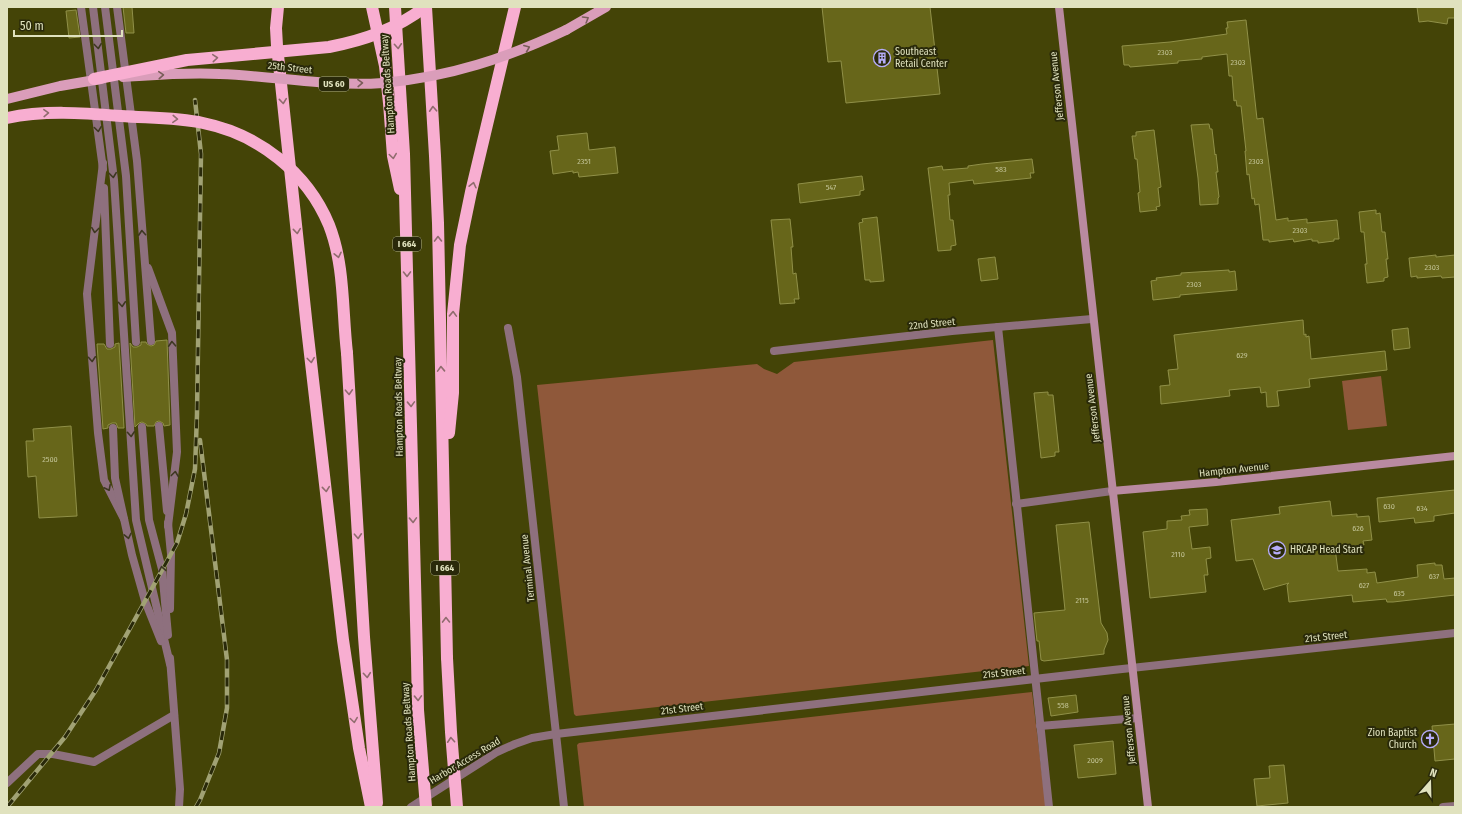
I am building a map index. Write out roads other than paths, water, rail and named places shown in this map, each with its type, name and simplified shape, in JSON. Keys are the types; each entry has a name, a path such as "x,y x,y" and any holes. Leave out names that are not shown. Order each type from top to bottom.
{"highway":[{"path":"278,7 276,28 277,46 307,328 343,640 359,748 372,807"},
{"path":"372,7 385,66 393,156 406,219"},
{"name":"Hampton Roads Beltway","path":"395,7 402,103 406,219 418,710 426,807"},
{"path":"94,79 187,60 347,44 363,40 394,27 426,7"},
{"name":"I 664","path":"426,7 436,171 447,658 451,739 457,807"},
{"path":"444,478 453,393 453,314 460,245 471,192 515,7"},
{"path":"510,30 520,7"},
{"path":"7,118 24,114 49,113 182,120 218,126 240,134 266,149 293,171 306,186 319,205 329,225 336,247 341,274 364,637 377,807"}],"main road":[{"name":"25th Street","path":"7,99 94,79 190,73 239,75 332,84 383,83 440,75 466,69 513,54 566,30 606,7"},
{"name":"Jefferson Avenue","path":"1058,7 1148,807"},
{"name":"Hampton Avenue","path":"1112,491 1216,482 1455,456"}],"street":[{"path":"81,7 103,163 110,344"},
{"path":"93,7 114,180 136,520 170,664"},
{"path":"105,7 126,176 136,342"},
{"path":"118,7 137,161 151,341"},
{"path":"103,163 87,294 98,433 104,480 124,520"},
{"path":"144,258 172,333 177,452 168,526"},
{"name":"22nd Street","path":"774,351 1092,318"},
{"path":"998,327 1049,807"},
{"name":"Terminal Avenue","path":"508,328 517,377 564,807"},
{"path":"159,426 171,554 170,664"},
{"path":"142,427 149,520 162,569 180,789 179,807"},
{"path":"113,428 115,478 132,555 145,601 170,664"},
{"name":"Hampton Avenue","path":"1016,504 1112,491"},
{"name":"21st Street","path":"556,734 1132,668 1455,633"},
{"path":"7,783 38,754 52,754 94,762 174,715"},
{"path":"1040,726 1138,718"},
{"name":"Harbor Access Road","path":"411,807 497,752 526,740 556,734"},
{"path":"1443,807 1455,806"}],"railway":[{"path":"7,807 65,737 96,690 177,543 186,514 195,469 197,414 201,154 195,100"},
{"path":"196,807 219,753 227,708 227,660 200,440"}],"place":[{"name":"Southeast Retail Center","path":"882,58"},
{"name":"HRCAP Head Start","path":"1277,550"},
{"name":"Zion Baptist Church","path":"1430,739"}]}
